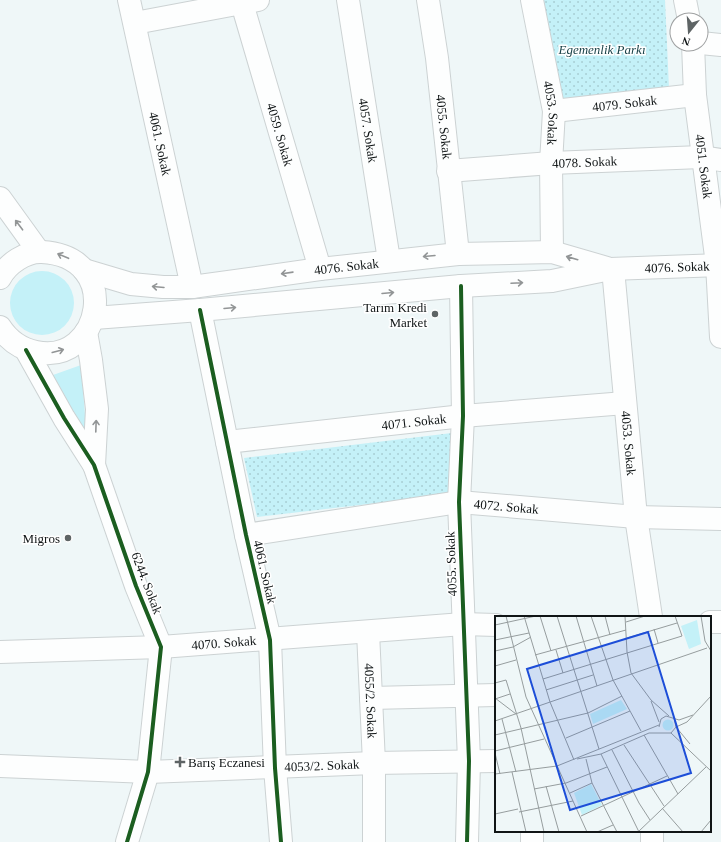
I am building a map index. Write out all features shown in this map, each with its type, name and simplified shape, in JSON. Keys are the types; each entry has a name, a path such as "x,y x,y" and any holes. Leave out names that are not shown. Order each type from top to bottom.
{"street":[{"name":"4061. Sokak","path":"129,0 192,287"},
{"name":"4057. Sokak","path":"348,0 389,260"},
{"name":"4055. Sokak","path":"428,0 437,58 458,254"},
{"name":"4053. Sokak","path":"532,0 554,111 551,163 552,252"},
{"path":"685,0 687,12"},
{"path":"135,23 247,1"},
{"name":"4059. Sokak","path":"247,1 320,269"},
{"path":"709,44 721,45"},
{"name":"4051. Sokak","path":"693,52 695,95 711,158 719,264 721,337"},
{"name":"4079. Sokak","path":"554,111 695,95"},
{"name":"4078. Sokak","path":"448,171 551,163 711,158"},
{"path":"0,198 39,252"},
{"path":"0,275 11,264 24,256 39,252 56,252 71,259 84,270"},
{"name":"4076. Sokak","path":"84,270 131,284 163,287 192,287 389,260 458,254 552,252 612,269"},
{"name":"4076. Sokak","path":"90,325 200,310 461,286 552,281 612,269 719,264"},
{"name":"4053. Sokak","path":"612,269 636,517 651,616"},
{"name":"6244. Sokak","path":"84,270 92,284 95,295 90,325 97,409 94,465"},
{"name":"4055. Sokak","path":"461,286 463,416 459,502 468,761 467,842"},
{"name":"4061. Sokak","path":"200,310 246,535 270,640 275,768 281,842"},
{"path":"0,328 11,341 26,350 42,353 59,352 74,344 90,325"},
{"name":"6244. Sokak","path":"26,350 64,418 94,465 136,586 161,647 148,772 127,842"},
{"name":"4071. Sokak","path":"227,442 463,416 625,403"},
{"name":"4072. Sokak","path":"246,535 459,502 636,517 721,519"},
{"name":"4070. Sokak","path":"0,652 161,647 270,640 463,624 495,625"},
{"name":"4055/2. Sokak","path":"368,632 374,763 374,842"},
{"path":"371,698 466,694 495,695"},
{"name":"4053/2. Sokak","path":"0,766 148,772 374,763 495,762"}],"green space":[{"name":"Egemenlik Parkı","path":"543,0 665,0 669,88 562,106"},
{"path":"36,271 48,271 65,280 72,291 74,303 72,315 65,326 48,335 36,335 24,330 15,321 10,309 10,297 15,285 24,276"},
{"path":"81,365 87,440 53,375"},
{"path":"452,433 454,494 257,517 244,458"}],"cycle path":[{"path":"461,286 463,416 459,502 469,761 467,842"},
{"path":"200,310 246,535 270,640 275,768 281,842"},
{"path":"26,350 64,418 94,465 136,586 161,647 148,772 127,842"}],"place":[{"name":"Tarım Kredi Market","path":"435,314"},
{"name":"Migros","path":"68,538"},
{"name":"Barış Eczanesi","path":"180,762"}]}
